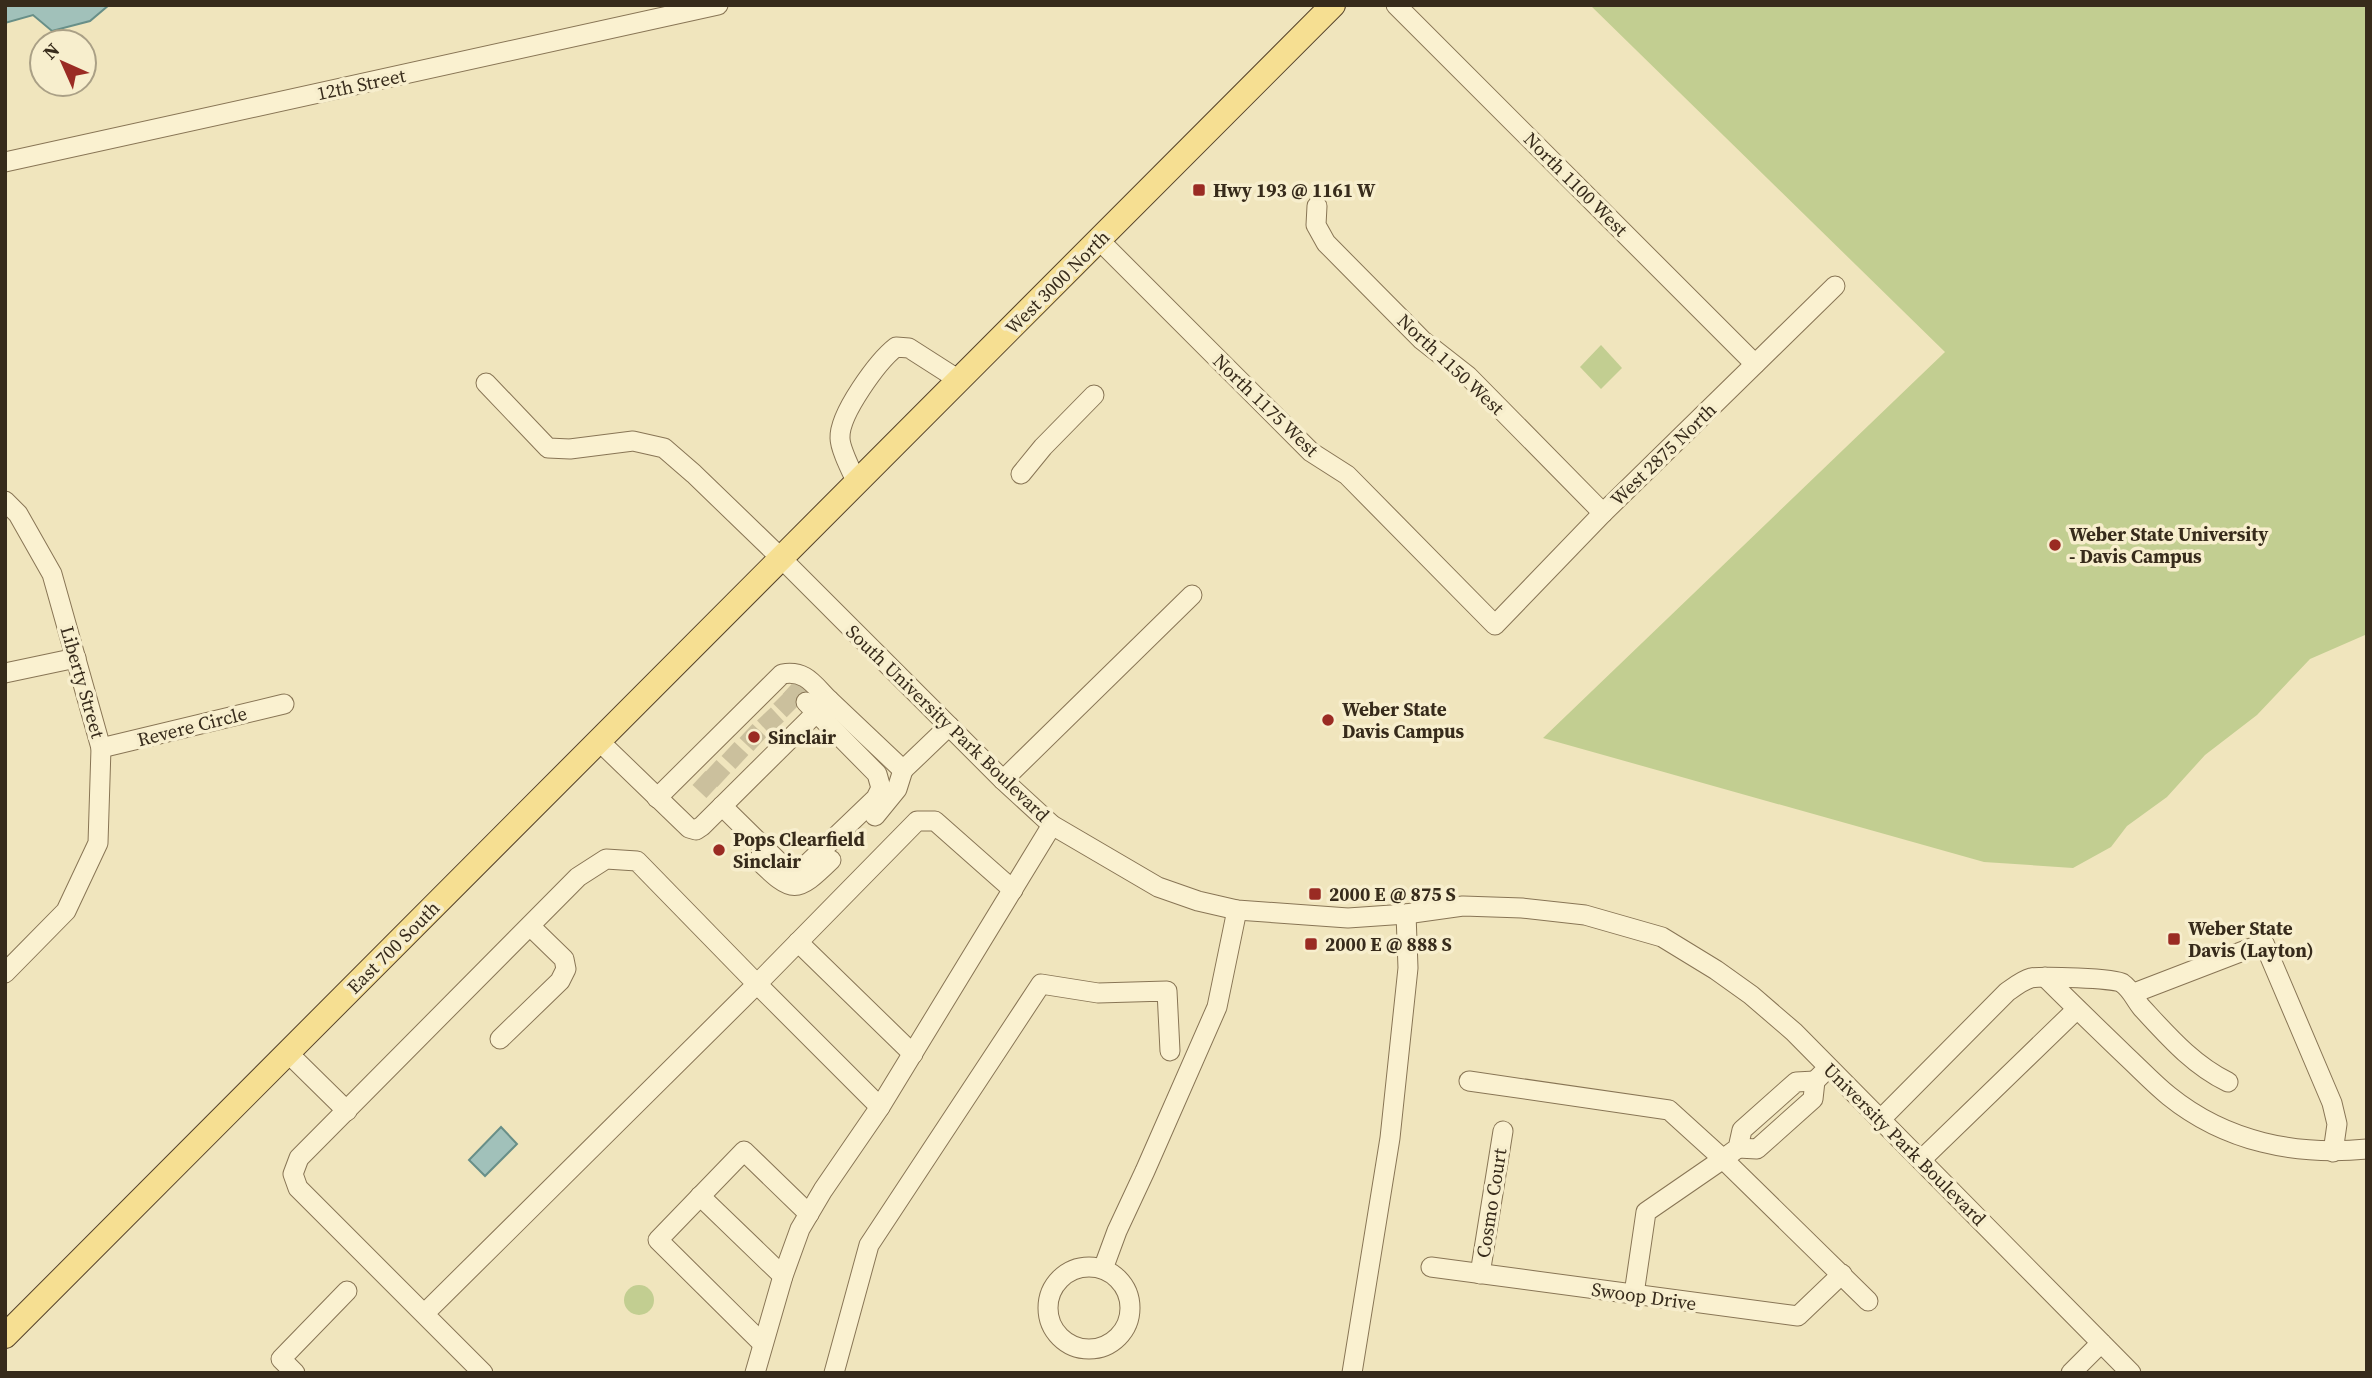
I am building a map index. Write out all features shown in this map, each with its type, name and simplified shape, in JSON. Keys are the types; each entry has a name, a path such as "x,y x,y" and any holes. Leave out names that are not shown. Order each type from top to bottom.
{"main road":[{"name":"West 3000 North","path":"782,559 1333,5"},
{"name":"East 700 South","path":"5,1336 782,559"}],"street":[{"name":"12th Street","path":"5,162 718,5"},
{"name":"North 1100 West","path":"1396,5 1755,364"},
{"name":"North 1150 West","path":"1317,206 1316,225 1326,243 1422,340 1468,376 1603,513"},
{"name":"North 1175 West","path":"1100,240 1311,452 1347,475 1495,625"},
{"name":"West 2875 North","path":"1495,625 1603,513 1835,286"},
{"path":"857,484 840,437 849,409 881,359 896,347 909,348 959,380"},
{"name":"South University Park Boulevard","path":"485,383 548,448 570,449 634,440 664,448 782,559 1003,780 1052,825 1158,887 1198,901 1237,910 1348,918 1463,906 1522,908 1585,915 1662,937"},
{"path":"1021,474 1042,447 1094,396"},
{"name":"Liberty Street","path":"5,501 18,514 52,574 101,748 98,843 66,911 5,973"},
{"path":"1003,780 1192,595"},
{"path":"5,673 76,658"},
{"path":"657,798 699,767 779,687 782,674 794,672 805,677 810,710 877,774 881,788 876,798 805,866 794,870 785,867 723,798"},
{"name":"Revere Circle","path":"101,748 284,704"},
{"path":"810,710 903,770"},
{"path":"599,741 688,828 695,830 702,826 749,769 810,710"},
{"path":"723,798 782,883 792,887 807,883 881,810 897,789 903,770 949,726"},
{"path":"424,1314 757,984 917,821 935,821 1013,890"},
{"path":"755,1373 783,1276 800,1229 823,1190 880,1107 1052,825"},
{"path":"483,1373 298,1188 293,1174 299,1157 578,877 606,859 637,861 880,1107"},
{"path":"1103,1269 1117,1231 1217,1007 1237,910"},
{"path":"1352,1373 1391,1126 1408,968 1406,914"},
{"path":"500,1039 559,981 566,969 564,959 530,926"},
{"name":"University Park Boulevard","path":"1662,937 1751,995 1794,1032 1822,1074 1880,1120 2131,1373"},
{"path":"797,942 912,1054"},
{"path":"2134,993 2264,943 2332,1103 2337,1124 2333,1152"},
{"path":"2045,977 2169,1096 2211,1124 2237,1135 2285,1148 2333,1152 2367,1149"},
{"path":"1880,1120 2007,992 2028,979 2045,977 2120,981 2134,993 2138,1004 2175,1044 2204,1069 2228,1082"},
{"path":"834,1373 869,1245 1041,984 1098,993 1167,991 1170,1051"},
{"path":"1921,1160 2077,1009"},
{"path":"288,1052 347,1111"},
{"path":"1634,1294 1646,1212 1731,1153 1757,1149 1812,1099 1822,1074"},
{"path":"1469,1081 1669,1110 1731,1153 1868,1301"},
{"name":"Cosmo Court","path":"1480,1274 1503,1131"},
{"path":"763,1344 659,1240 744,1151 809,1214"},
{"path":"700,1196 783,1276"},
{"path":"1089,1267 1103,1269 1120,1280 1127,1293 1130,1312 1126,1326 1110,1344 1097,1349 1083,1349 1069,1344 1058,1335 1049,1315 1049,1301 1054,1287 1063,1277 1075,1270 1089,1267"},
{"name":"Swoop Drive","path":"1431,1267 1798,1316 1842,1274"},
{"path":"295,1373 281,1359 347,1291"},
{"path":"2071,1373 2101,1343"}],"green space":[{"name":"Weber State University - Davis Campus","path":"1590,5 2367,5 2365,635 2310,659 2257,715 2205,755 2167,797 2127,826 2111,847 2073,868 1984,862 1543,738 1945,352"},
{"path":"1601,345 1622,368 1601,389 1580,367"},
{"path":"639,1285 650,1289 654,1300 650,1311 639,1315 628,1311 624,1300 628,1289"}],"water":[{"path":"5,5 109,5 90,21 63,28 48,28 33,15 5,23"},
{"path":"501,1127 517,1144 485,1176 469,1160"}],"tunnel":[{"path":"789,687 806,702"},
{"path":"780,697 795,712"},
{"path":"764,714 778,729"},
{"path":"746,731 762,746"},
{"path":"728,749 743,763"},
{"path":"710,767 725,781"},
{"path":"699,778 714,792"}],"place":[{"name":"Hwy 193 @ 1161 W","path":"1199,190"},
{"name":"Weber State University - Davis Campus","path":"2055,545"},
{"name":"Weber State Davis Campus","path":"1328,720"},
{"name":"Sinclair","path":"754,737"},
{"name":"Pops Clearfield Sinclair","path":"719,850"},
{"name":"2000 E @ 875 S","path":"1315,894"},
{"name":"Weber State Davis (Layton)","path":"2174,939"},
{"name":"2000 E @ 888 S","path":"1311,944"}]}
